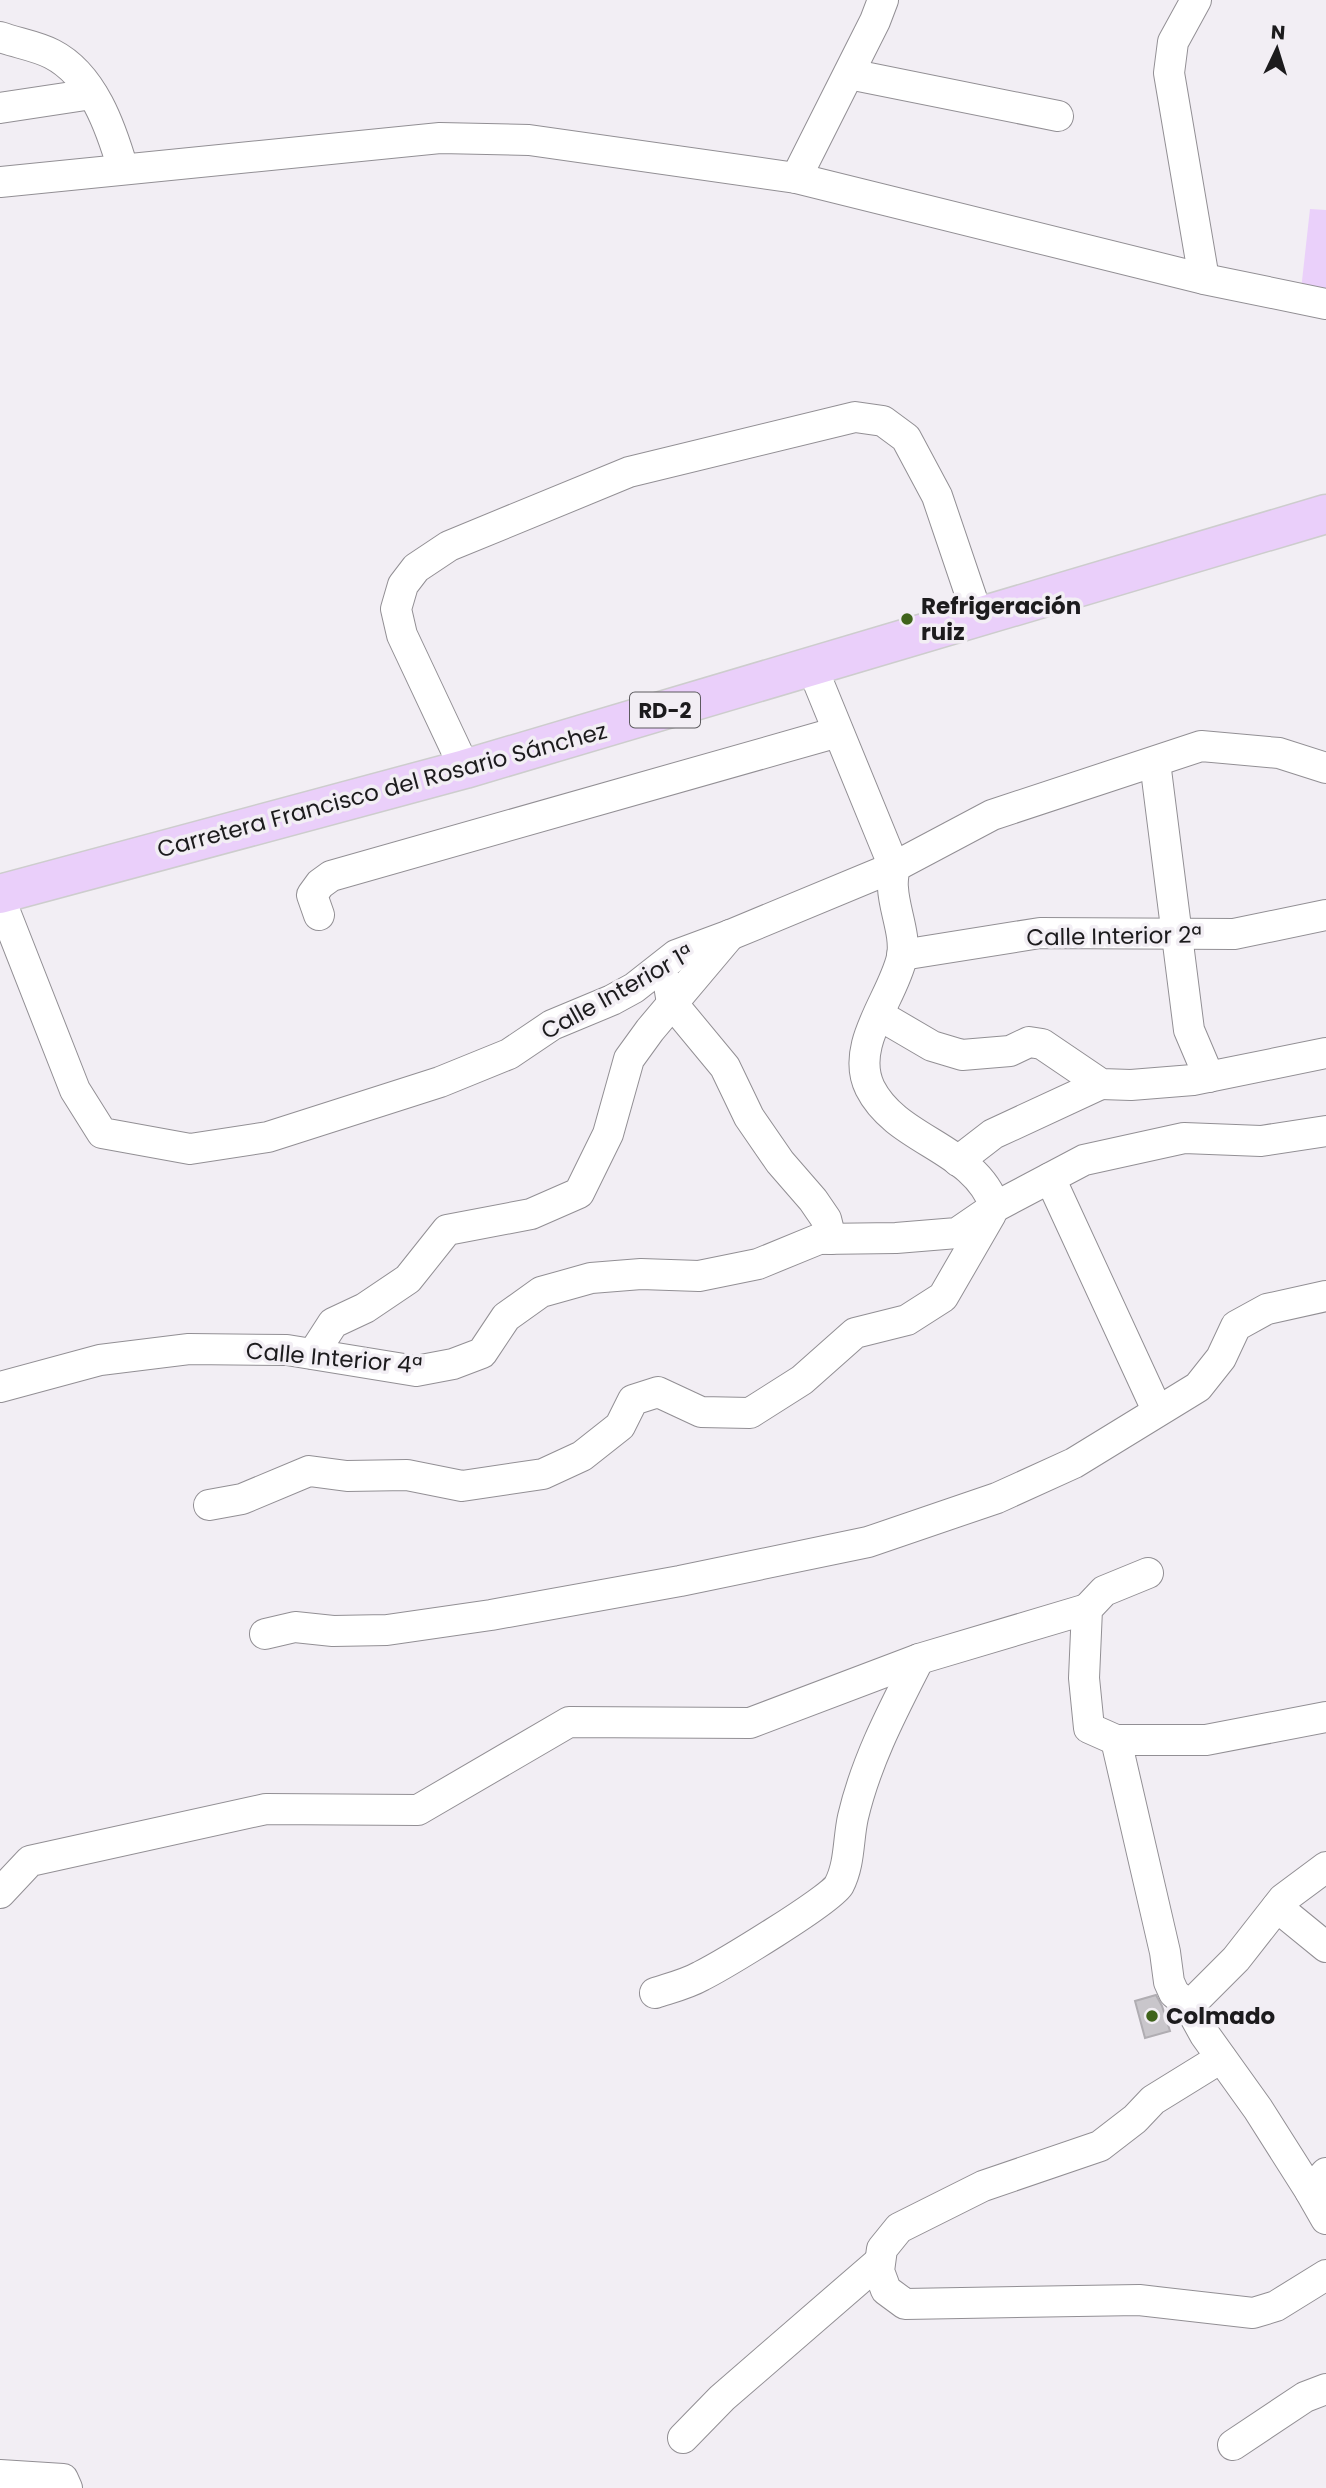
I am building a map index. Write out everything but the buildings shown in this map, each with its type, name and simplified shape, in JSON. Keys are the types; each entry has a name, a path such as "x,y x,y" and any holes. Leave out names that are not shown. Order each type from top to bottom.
{"main road":[{"name":"Carretera Francisco del Rosario Sánchez","path":"0,897 465,769 1326,514"}],"street":[{"path":"796,178 876,21 883,0"},
{"path":"1196,0 1173,41 1169,73 1204,279"},
{"path":"0,37 53,54 76,72 92,93 114,138 122,169"},
{"path":"849,74 1058,116"},
{"path":"0,108 92,93"},
{"path":"0,182 440,138 529,140 796,178 1204,279 1326,304"},
{"path":"465,769 402,635 396,609 403,585 416,568 449,546 629,472 855,417 883,421 906,438 937,496 978,617"},
{"path":"209,1505 242,1499 309,1471 347,1476 407,1475 462,1486 543,1474 582,1456 620,1426 633,1400 658,1392 701,1412 750,1413 802,1380 855,1333 907,1320 943,1297 995,1208 989,1191 975,1172 894,1117 870,1088 863,1061 868,1039 902,955 893,888 894,867 811,667"},
{"path":"319,915 312,895 320,884 331,876 838,732"},
{"name":"Calle Interior 1ª","path":"0,897 75,1090 102,1133 190,1149 268,1137 428,1086 486,1064 509,1054 552,1025 634,988 676,955 894,867 992,815 1201,747 1279,753 1326,768"},
{"path":"1155,762 1189,1030 1209,1077"},
{"name":"Calle Interior 2ª","path":"902,955 1040,933 1234,934 1326,915"},
{"path":"313,1354 333,1323 365,1308 408,1279 447,1230 531,1214 579,1193 608,1134 629,1059 730,935"},
{"path":"676,955 667,976 673,1003 725,1067 749,1117 780,1162 826,1219 831,1239"},
{"path":"879,1015 932,1046 962,1055 1010,1051 1029,1042 1042,1044 1101,1084"},
{"path":"958,1161 993,1134 1101,1084 1131,1085 1209,1077 1326,1053"},
{"name":"Calle Interior 4ª","path":"0,1387 100,1360 189,1349 287,1350 416,1371 453,1364 482,1353 506,1317 541,1292 591,1278 641,1274 699,1276 758,1264 819,1239 896,1238 957,1233 995,1208 1084,1160 1184,1138 1261,1141 1326,1131"},
{"path":"1050,1178 1157,1410"},
{"path":"265,1634 295,1628 333,1631 387,1630 491,1615 680,1581 868,1542 997,1498 1074,1463 1198,1387 1221,1359 1236,1326 1267,1309 1326,1296"},
{"path":"0,1893 30,1861 266,1809 418,1810 569,1722 750,1723 919,1659 1087,1609 1104,1591 1148,1573"},
{"path":"1087,1609 1084,1678 1089,1728 1116,1741 1206,1740 1326,1717"},
{"path":"655,1993 699,1978 793,1920 838,1887 848,1854 853,1818 868,1770 883,1731 919,1659"},
{"path":"1116,1741 1165,1952 1169,1982 1174,1993 1189,2006 1205,2035 1258,2109 1318,2182 1326,2219"},
{"path":"1189,2006 1236,1959 1283,1899 1326,1867"},
{"path":"1277,1907 1326,1947"},
{"path":"1221,2058 1153,2100 1135,2119 1100,2146 983,2186 899,2228 883,2249 879,2262 879,2271 887,2290 905,2304 1139,2300 1253,2313 1276,2306 1326,2275"},
{"path":"683,2438 722,2398 879,2262"},
{"path":"1233,2445 1306,2397 1326,2389"},
{"path":"0,2475 65,2484"}],"shaded area":[{"path":"1310,209 1326,210 1326,304 1300,299"}],"place":[{"name":"Refrigeración ruiz","path":"907,619"},
{"name":"Colmado","path":"1152,2016"}]}
